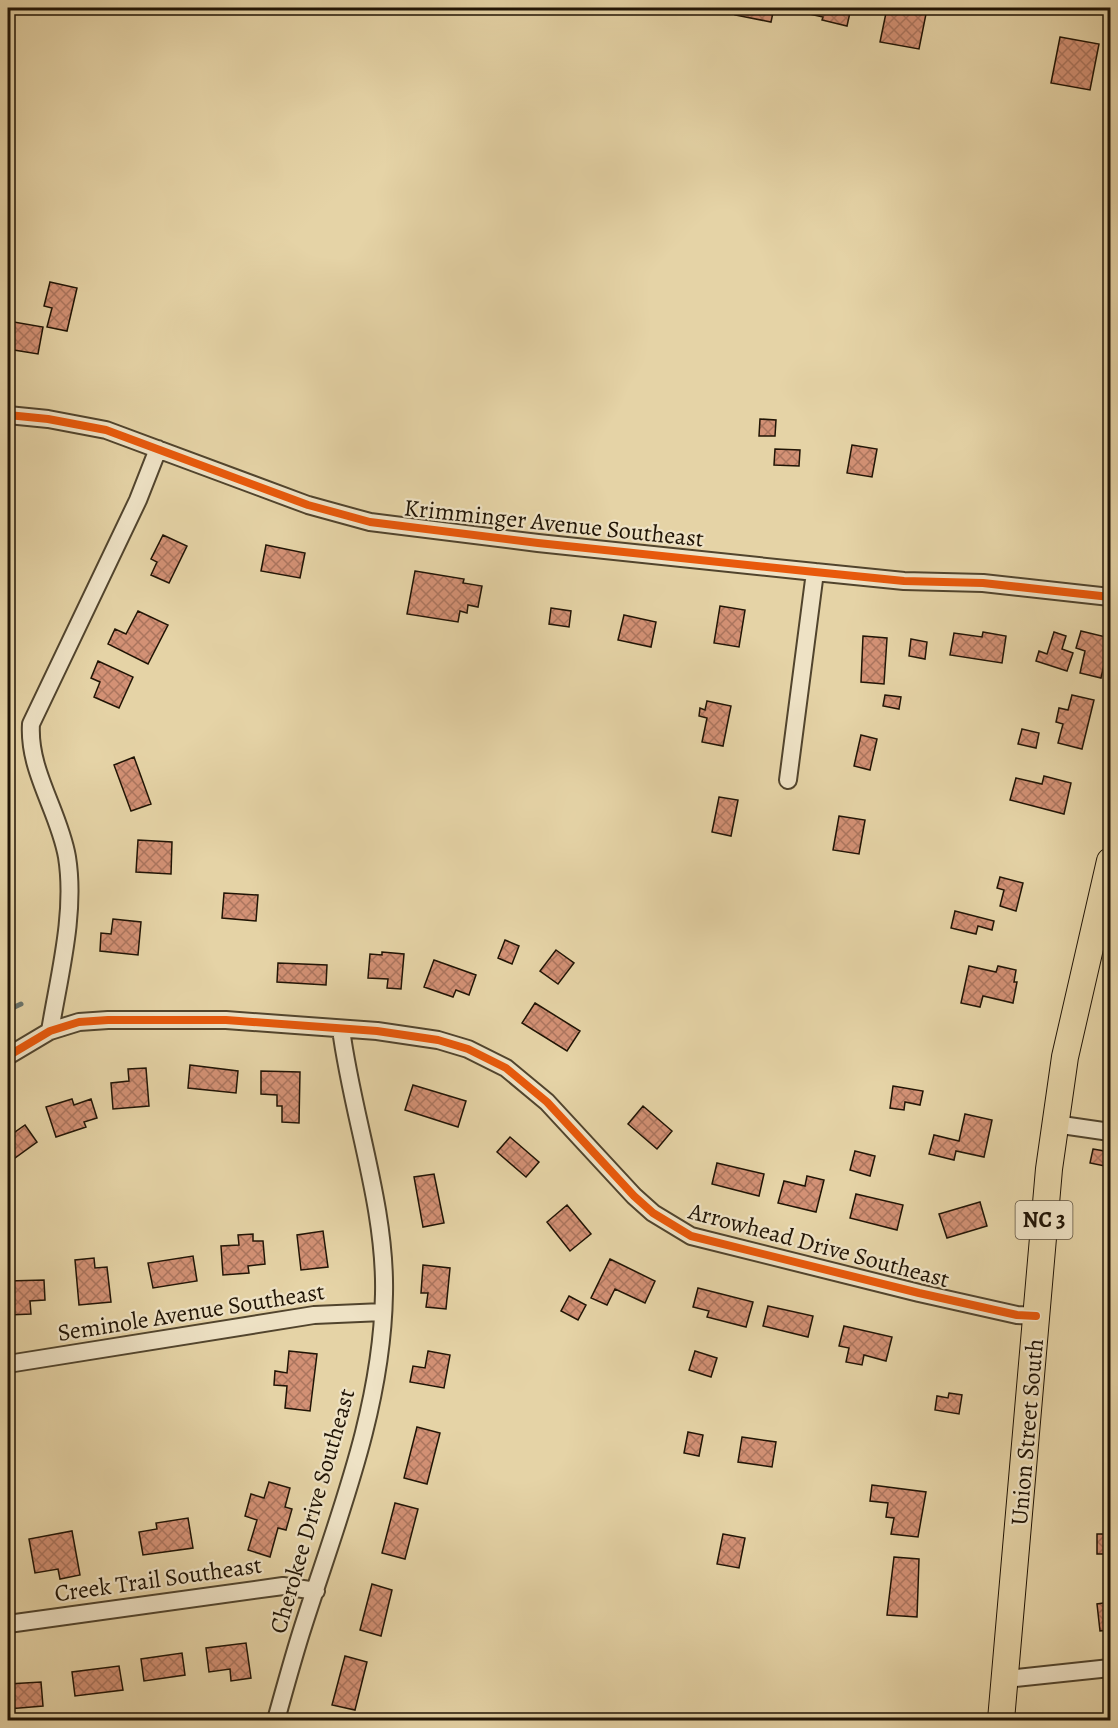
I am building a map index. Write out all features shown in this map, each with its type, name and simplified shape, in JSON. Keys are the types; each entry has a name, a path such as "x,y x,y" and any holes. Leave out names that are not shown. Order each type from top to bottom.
{"main road":[{"name":"Union Street South","path":"1001,1720 1055,1124 1065,1057 1110,861"}],"street":[{"name":"Krimminger Avenue Southeast","path":"8,415 48,419 106,430 308,505 370,522 538,543 815,572 904,580 983,583 1110,597"},
{"path":"50,1031 65,939 69,884 62,835 32,757 32,724 138,500 158,449"},
{"path":"788,780 815,572"},
{"name":"Arrowhead Drive Southeast","path":"8,1056 50,1031 79,1022 108,1020 226,1020 341,1029 438,1040 468,1049 506,1068 547,1102 634,1196 653,1212 692,1236 919,1293 1017,1315 1036,1316"},
{"name":"Cherokee Drive Southeast","path":"276,1720 355,1470 375,1385 383,1312 384,1291 377,1217 365,1147 347,1080 341,1029"},
{"path":"1055,1124 1110,1132"},
{"name":"Seminole Avenue Southeast","path":"8,1364 314,1315 383,1312"},
{"name":"Creek Trail Southeast","path":"8,1624 284,1586 316,1591"},
{"path":"1006,1679 1110,1668"}],"building":[{"path":"736,8 774,8 771,22 735,15"},
{"path":"810,8 851,8 847,26 822,20 823,17 809,14"},
{"path":"887,8 927,9 919,49 880,42"},
{"path":"1060,37 1099,44 1090,90 1051,83"},
{"path":"50,282 77,288 67,331 47,327 52,308 44,306"},
{"path":"8,321 43,327 38,354 8,349"},
{"path":"760,419 776,420 775,436 759,436"},
{"path":"852,445 877,449 872,477 847,473"},
{"path":"775,449 800,450 799,466 774,465"},
{"path":"163,535 187,546 169,583 151,575 157,562 151,559"},
{"path":"266,545 305,553 300,578 261,571"},
{"path":"415,571 464,579 463,583 482,586 478,607 468,605 467,613 460,611 458,622 407,614"},
{"path":"720,606 745,610 739,647 714,643"},
{"path":"551,608 571,611 569,627 549,624"},
{"path":"138,611 168,625 148,664 108,644 115,629 126,634"},
{"path":"624,615 656,622 651,647 618,640"},
{"path":"1081,631 1110,638 1101,678 1080,673 1085,651 1076,648"},
{"path":"983,632 1006,636 1002,663 950,655 954,633 982,637"},
{"path":"1054,632 1066,636 1062,649 1073,653 1067,671 1036,661 1039,651 1047,654"},
{"path":"863,636 887,638 884,684 861,682"},
{"path":"911,639 927,642 925,659 909,656"},
{"path":"98,661 133,677 119,708 94,697 100,682 91,678"},
{"path":"885,695 901,697 899,709 883,706"},
{"path":"1072,695 1094,700 1082,749 1058,743 1063,724 1056,722 1059,708 1068,710"},
{"path":"707,701 731,706 723,746 702,742 707,718 699,716 700,708 705,710"},
{"path":"1022,729 1039,733 1036,748 1018,744"},
{"path":"861,735 877,739 870,770 854,766"},
{"path":"134,757 151,804 131,811 114,765"},
{"path":"1044,776 1071,783 1064,814 1010,800 1016,778 1042,784"},
{"path":"719,797 738,800 731,836 712,832"},
{"path":"839,816 865,820 859,854 833,850"},
{"path":"138,840 172,842 171,874 136,872"},
{"path":"1000,877 1023,883 1016,911 1000,906 1004,890 997,888"},
{"path":"224,893 258,895 256,921 222,918"},
{"path":"955,911 994,921 992,930 978,926 976,934 951,928"},
{"path":"113,919 141,922 138,955 100,951 101,933 111,934"},
{"path":"505,940 519,946 512,964 498,958"},
{"path":"556,950 574,963 558,984 540,971"},
{"path":"382,952 404,954 401,989 387,988 388,979 368,978 370,954 382,955"},
{"path":"434,960 476,975 469,995 456,990 453,997 424,987"},
{"path":"278,963 327,965 326,985 277,982"},
{"path":"969,966 996,972 998,966 1016,970 1014,982 1017,982 1013,1003 983,996 980,1007 961,1003"},
{"path":"535,1003 580,1031 567,1051 522,1023"},
{"path":"190,1065 238,1071 236,1093 188,1088"},
{"path":"146,1068 149,1106 113,1109 111,1083 129,1081 128,1069"},
{"path":"261,1071 300,1072 299,1123 282,1122 282,1106 277,1106 277,1095 261,1094"},
{"path":"413,1085 466,1101 458,1127 405,1110"},
{"path":"893,1086 923,1091 920,1105 905,1102 904,1110 890,1108"},
{"path":"72,1099 74,1105 91,1099 97,1118 84,1122 86,1127 56,1137 46,1107"},
{"path":"643,1106 672,1131 657,1149 628,1124"},
{"path":"965,1114 992,1120 984,1157 956,1151 954,1160 929,1154 934,1135 959,1141"},
{"path":"25,1125 37,1142 8,1163 8,1137"},
{"path":"510,1137 539,1162 526,1177 497,1152"},
{"path":"1093,1149 1110,1152 1110,1167 1090,1163"},
{"path":"855,1151 875,1156 870,1176 850,1170"},
{"path":"717,1163 764,1174 759,1196 712,1184"},
{"path":"434,1174 444,1223 423,1227 414,1177"},
{"path":"807,1176 824,1180 816,1212 778,1203 784,1181 805,1186"},
{"path":"856,1194 903,1205 897,1230 850,1218"},
{"path":"980,1202 987,1226 947,1238 939,1214"},
{"path":"567,1205 591,1234 570,1251 547,1222"},
{"path":"323,1231 328,1267 301,1270 297,1235"},
{"path":"253,1234 253,1241 263,1241 265,1264 248,1266 249,1273 223,1275 221,1246 239,1245 238,1235"},
{"path":"193,1256 197,1281 153,1288 148,1263"},
{"path":"94,1258 95,1268 107,1267 111,1302 79,1305 75,1260"},
{"path":"610,1259 655,1281 645,1303 615,1289 607,1305 591,1298"},
{"path":"423,1265 450,1268 446,1309 426,1307 428,1293 421,1293"},
{"path":"44,1280 45,1300 30,1301 31,1314 8,1315 8,1281"},
{"path":"698,1288 753,1302 746,1327 707,1317 709,1311 693,1307"},
{"path":"569,1296 586,1305 578,1320 561,1311"},
{"path":"768,1306 813,1316 808,1337 763,1326"},
{"path":"844,1326 892,1337 886,1361 864,1355 862,1365 846,1362 849,1348 839,1346"},
{"path":"289,1351 317,1354 310,1411 285,1408 287,1386 274,1385 275,1371 287,1373"},
{"path":"428,1351 450,1355 444,1388 410,1382 413,1366 425,1368"},
{"path":"695,1351 717,1358 711,1377 689,1370"},
{"path":"949,1393 962,1395 959,1414 935,1410 937,1396 948,1398"},
{"path":"417,1427 440,1433 427,1484 404,1478"},
{"path":"688,1432 703,1435 699,1456 684,1453"},
{"path":"742,1437 776,1442 772,1467 738,1462"},
{"path":"269,1482 290,1488 285,1507 292,1509 286,1530 278,1528 270,1557 248,1550 257,1520 245,1516 251,1494 264,1498"},
{"path":"872,1485 926,1492 918,1537 891,1534 894,1518 886,1517 888,1503 870,1501"},
{"path":"395,1503 418,1509 405,1559 382,1553"},
{"path":"188,1518 193,1548 143,1555 139,1532 157,1529 156,1523"},
{"path":"72,1531 80,1575 60,1579 58,1569 35,1573 29,1539"},
{"path":"723,1534 745,1538 739,1568 717,1564"},
{"path":"1097,1534 1110,1534 1110,1554 1097,1554"},
{"path":"894,1557 919,1559 917,1617 887,1615"},
{"path":"372,1584 392,1590 381,1636 360,1630"},
{"path":"1110,1602 1110,1630 1100,1631 1097,1604"},
{"path":"246,1643 251,1678 231,1681 230,1669 209,1672 206,1648"},
{"path":"182,1653 185,1675 144,1681 141,1659"},
{"path":"345,1656 367,1662 355,1710 332,1705"},
{"path":"119,1666 123,1690 75,1696 72,1672"},
{"path":"41,1682 43,1706 8,1709 8,1684"}],"waterway":[{"path":"8,1010 21,1004"}],"cycle path":[{"path":"8,415 48,419 106,430 308,505 370,522 538,543 815,572 904,581 983,583 1110,597"},
{"path":"8,1056 50,1031 79,1022 108,1020 226,1020 377,1031 438,1040 468,1049 506,1068 547,1102 634,1196 653,1213 691,1236 919,1293 1017,1315 1036,1316"}]}
